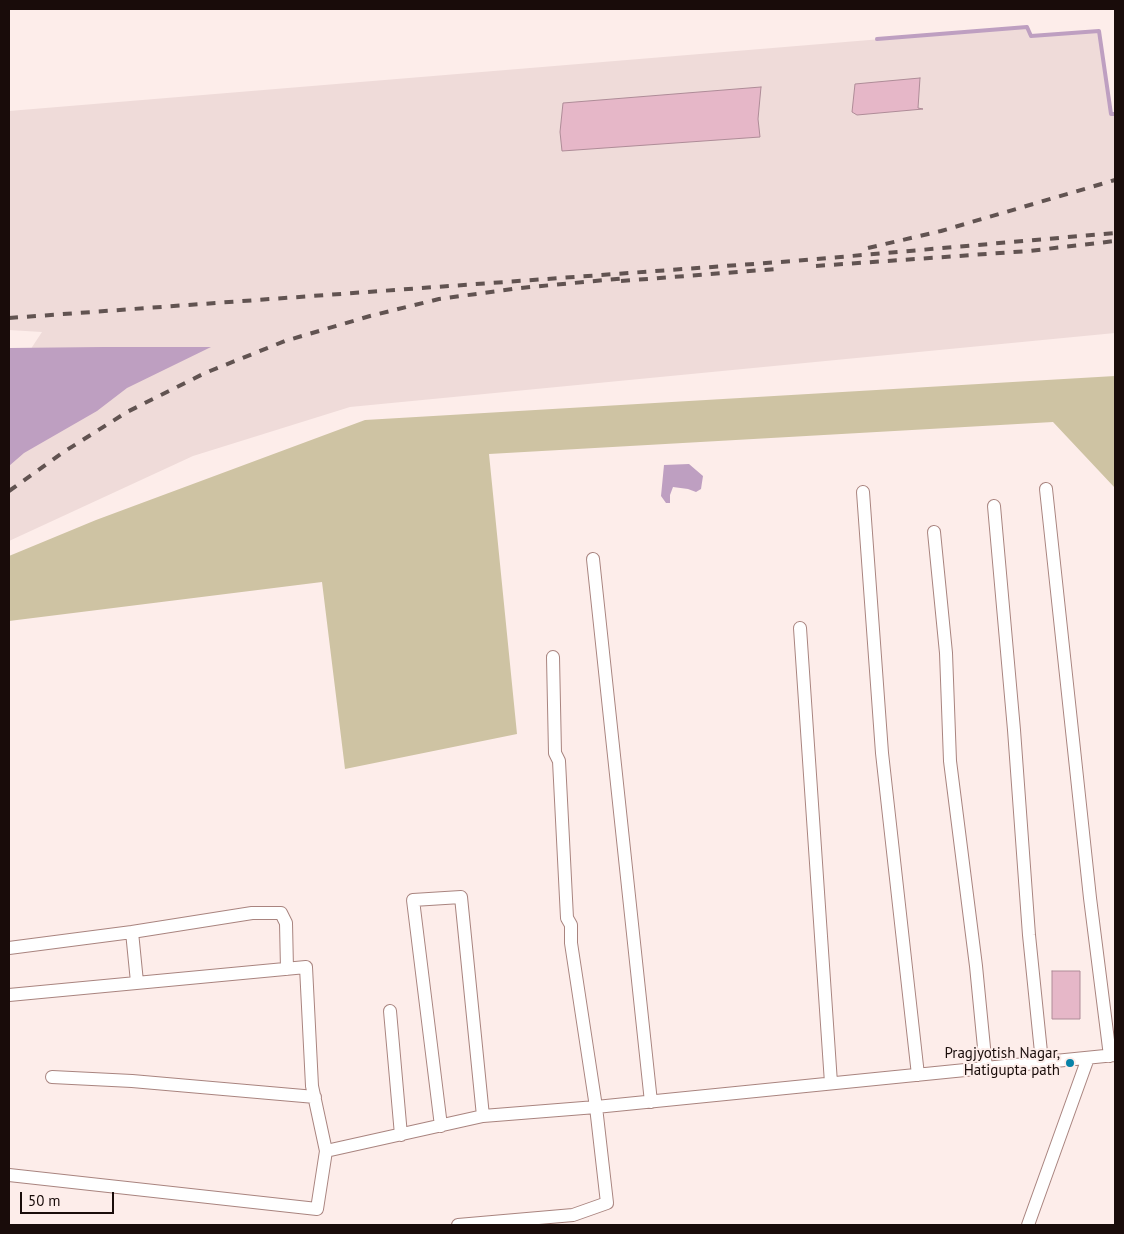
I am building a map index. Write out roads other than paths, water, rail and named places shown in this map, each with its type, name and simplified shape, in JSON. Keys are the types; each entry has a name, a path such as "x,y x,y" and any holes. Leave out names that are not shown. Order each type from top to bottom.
{"street":[{"path":"326,1152 402,1135 441,1120 651,1102 1113,1056 1090,898 1046,489"},
{"path":"863,492 882,753 918,1075"},
{"path":"994,506 1014,730 1029,936 1042,1062"},
{"path":"934,532 946,653 950,762 976,966 986,1068"},
{"path":"593,559 651,1102"},
{"path":"800,628 831,1083"},
{"path":"458,1225 573,1214 608,1203 596,1107 571,943 571,925 567,918 559,762 556,753 553,657"},
{"path":"441,1120 412,900 461,897 483,1116"},
{"path":"9,948 132,932 252,913 281,913 286,923 287,970"},
{"path":"132,932 138,982"},
{"path":"9,996 306,967 315,1097 326,1152 317,1209 9,1175"},
{"path":"390,1011 402,1135"},
{"path":"1028,1225 1088,1058"},
{"path":"52,1077 132,1081 315,1097"}],"waterway":[{"path":"877,39 1027,27 1031,36 1099,31 1111,114 1115,114"}],"railway":[{"path":"868,248 941,231 1115,180"},
{"path":"9,318 794,261 1115,233"},
{"path":"816,266 1029,251 1115,241"},
{"path":"621,281 776,269"},
{"path":"9,491 62,453 127,412 205,373 285,341 370,316 439,299 520,288 627,278"}],"place":[{"name":"Pragjyotish Nagar, Hatigupta path","path":"1070,1063"}]}
